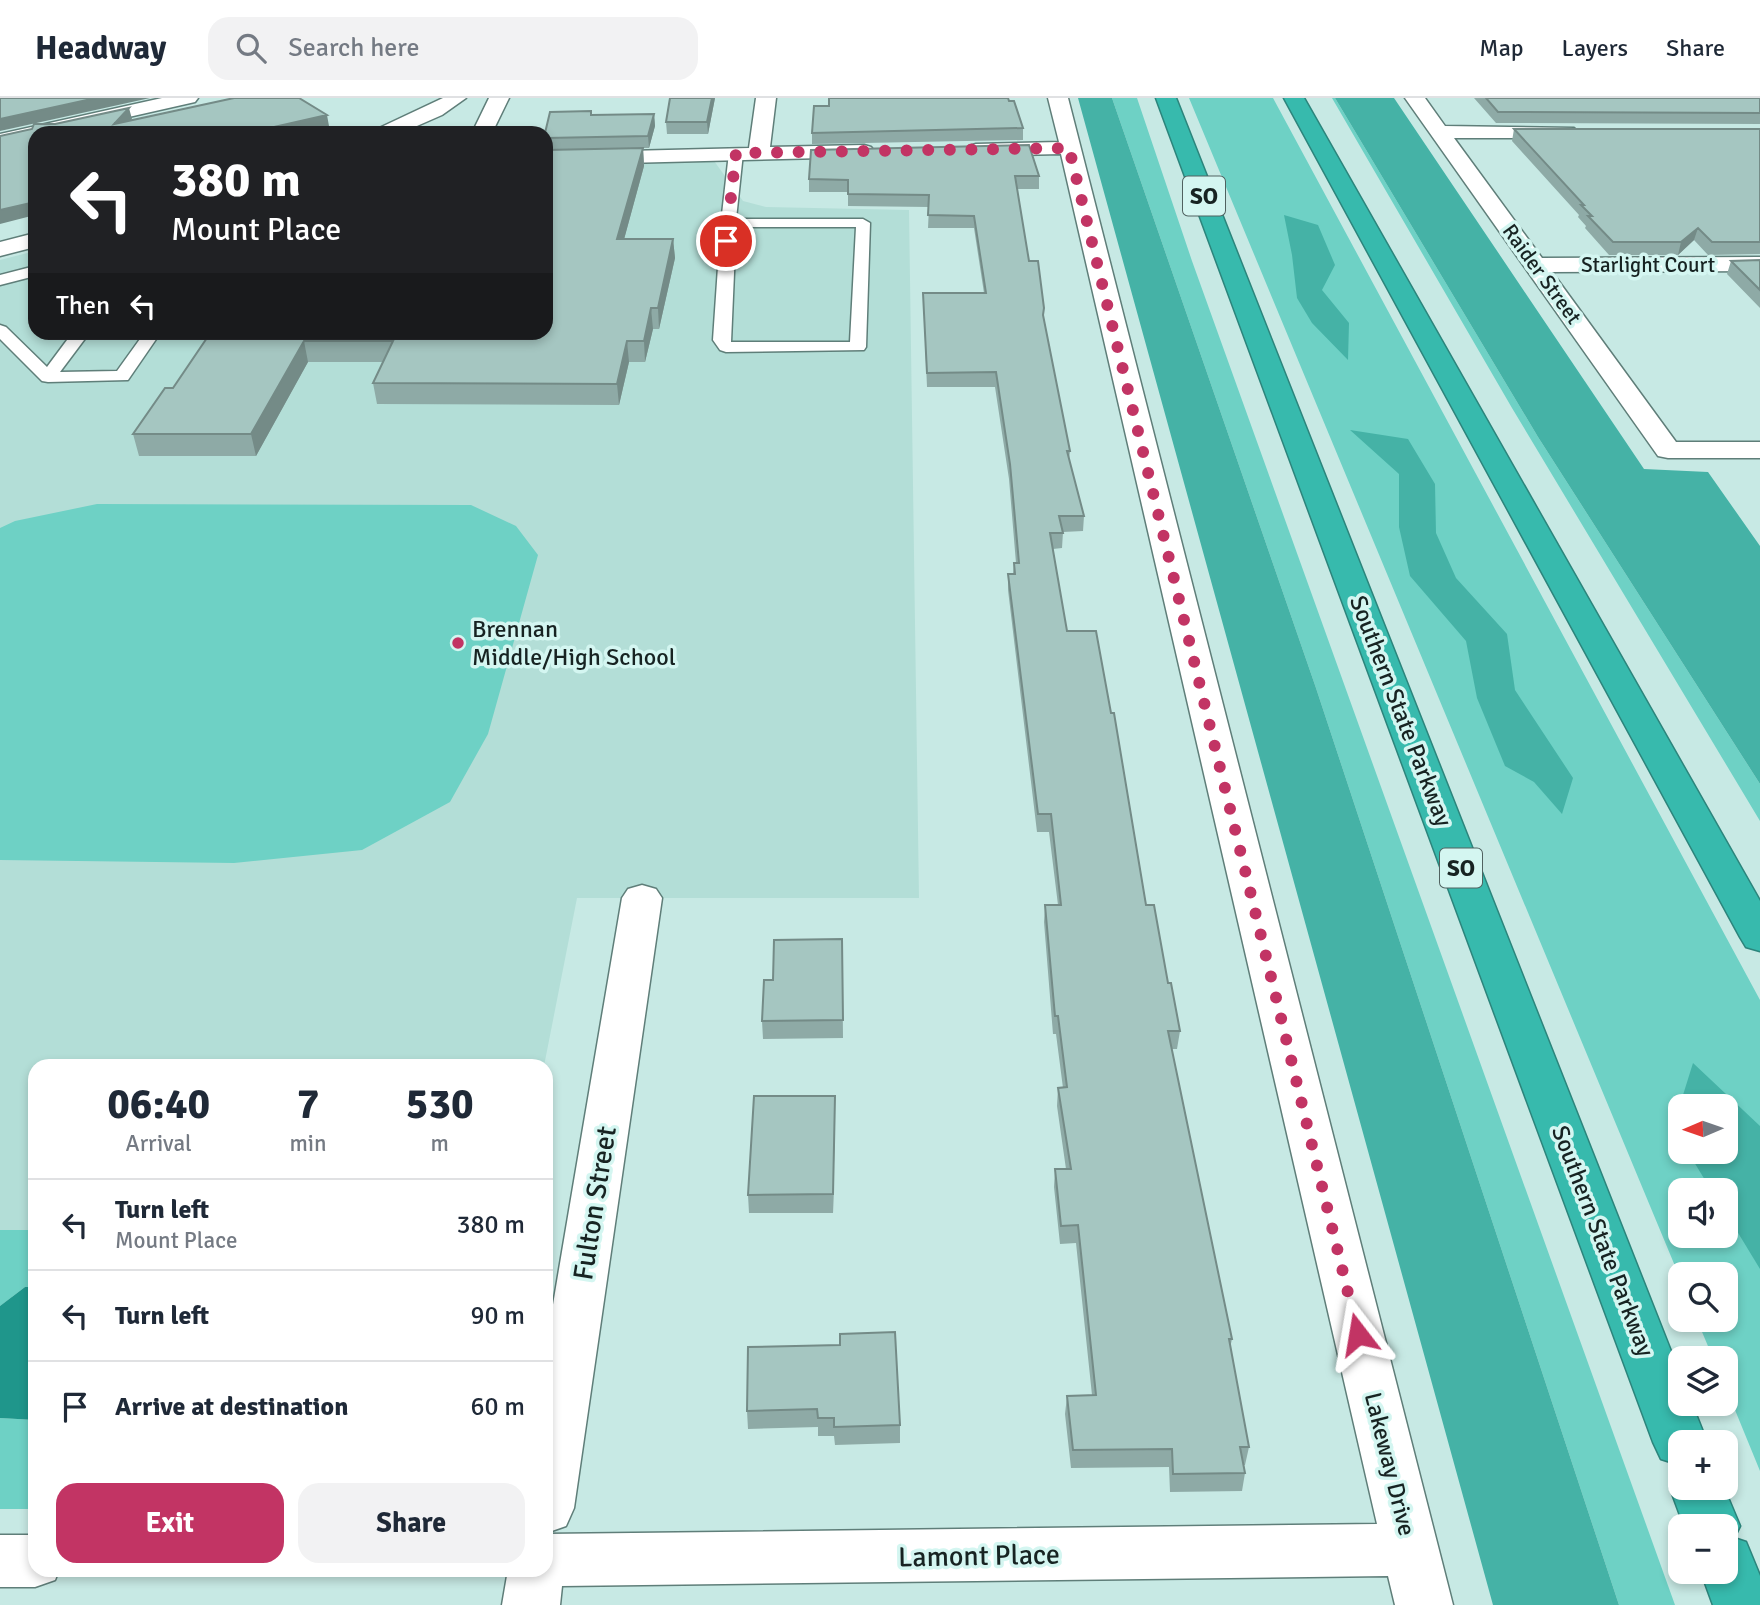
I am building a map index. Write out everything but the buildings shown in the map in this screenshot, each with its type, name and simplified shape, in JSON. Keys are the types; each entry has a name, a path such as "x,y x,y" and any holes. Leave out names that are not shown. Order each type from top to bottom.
{"highway":[{"name":"Southern State Parkway","path":"1166,98 1675,1430"},
{"path":"1294,98 1760,937"},
{"path":"1734,1584 1742,1605"}],"street":[{"path":"60,126 188,98"},
{"path":"400,126 435,111 456,98"},
{"path":"485,126 499,98"},
{"path":"759,153 766,98"},
{"name":"Lakeway Drive","path":"1058,98 1424,1605"},
{"name":"Raider Street","path":"1415,98 1668,450 1760,450"},
{"path":"1440,132 1584,132"},
{"path":"0,139 28,133"},
{"path":"961,150 1069,148"},
{"path":"553,159 880,151"},
{"path":"0,249 28,242"},
{"name":"Starlight Court","path":"1536,265 1760,264"},
{"name":"Fulton Street","path":"553,1464 642,898"},
{"name":"Lamont Place","path":"553,1560 1411,1550"},
{"path":"0,1561 28,1561"},
{"path":"531,1605 535,1577"}],"lane":[{"path":"728,223 863,223 858,346 726,347 721,340 728,223 736,153"},
{"path":"0,280 28,273"},
{"path":"0,330 48,377 122,376 147,340"},
{"path":"48,377 76,340"}],"shaded area":[{"path":"1112,98 1137,98 1192,261 1675,1605 1619,1605 1316,688"},
{"path":"1189,98 1273,98 1760,1000 1760,1471 1737,1416 1738,1346 1708,1346 1702,1332 1738,1332 1738,1262 1673,1262"},
{"path":"1332,98 1335,98 1538,437 1760,784 1760,821 1512,408"},
{"name":"Brennan Middle/High School","path":"709,154 743,201 766,207 909,210 919,898 577,898 545,1059 28,1059 28,1230 0,1230 0,260 28,253 28,340 553,340 553,161"},
{"path":"97,504 471,505 516,526 538,555 488,734 450,802 362,850 234,863 0,860 0,528 15,521"},
{"path":"0,1230 28,1230 28,1287 0,1306"},
{"path":"28,1287 28,1420 0,1418 0,1306"},
{"path":"0,1418 28,1420 28,1509 0,1509"}],"green space":[{"path":"1078,98 1112,98 1316,688 1619,1605 1493,1605"},
{"path":"1335,98 1394,98 1644,469 1708,472 1760,546 1760,784 1538,437"},
{"path":"1284,215 1318,225 1335,265 1322,290 1349,323 1348,360 1312,323 1297,298"},
{"path":"1350,430 1408,439 1435,484 1436,533 1456,578 1507,634 1515,690 1573,778 1562,814 1534,782 1505,766 1477,698 1466,641 1410,576 1399,527 1399,474"},
{"path":"1693,1063 1726,1094 1683,1094"},
{"path":"1738,1105 1760,1126 1760,1269 1738,1233 1738,1178 1704,1178 1695,1164 1738,1164"}],"place":[{"name":"Brennan Middle/High School","path":"458,643"}],"route":[{"path":"726,241 736,153 1069,148 1358,1334"}]}
